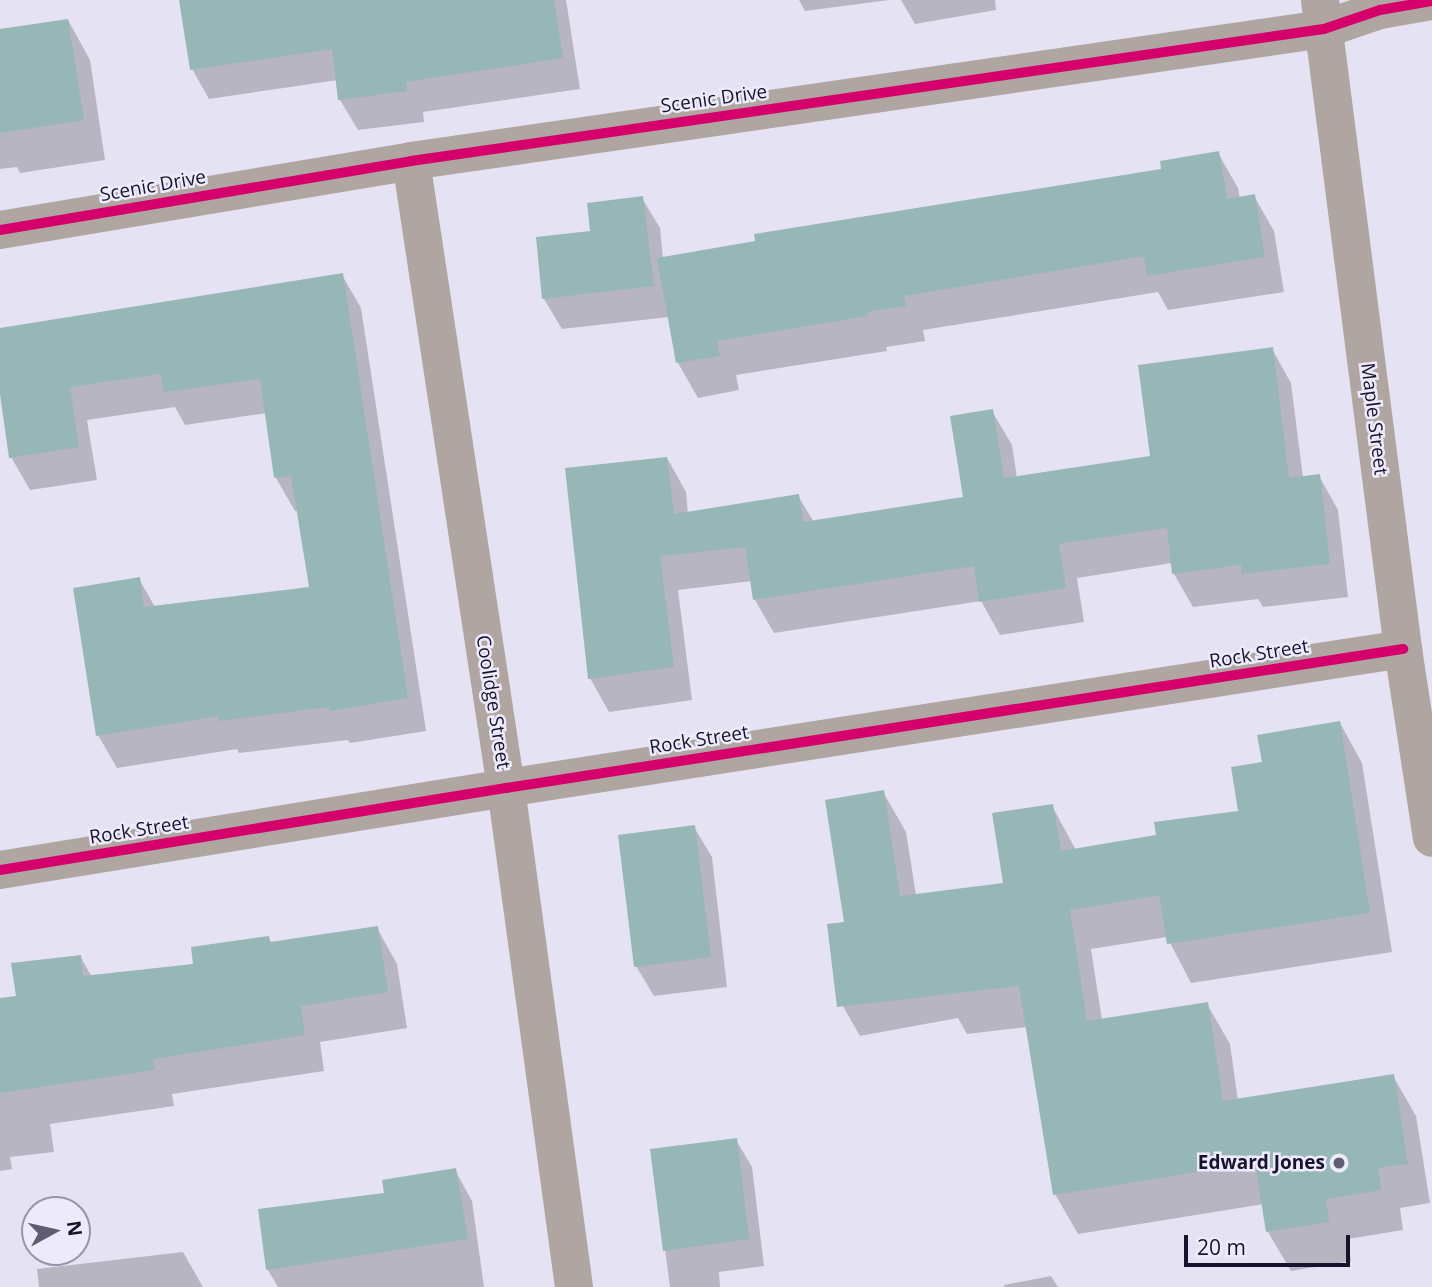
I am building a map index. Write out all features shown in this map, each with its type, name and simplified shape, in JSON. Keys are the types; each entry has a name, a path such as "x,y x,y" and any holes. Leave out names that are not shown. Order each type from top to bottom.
{"street":[{"name":"Scenic Drive","path":"0,230 411,160 1322,14 1380,10 1432,1"},
{"name":"Maple Street","path":"1322,14 1403,649 1432,838"},
{"name":"Coolidge Street","path":"411,160 506,788 574,1287"},
{"name":"Rock Street","path":"0,870 506,788 1403,649"}],"building":[{"path":"179,0 554,0 563,58 406,82 407,91 338,100 332,49 190,70"},
{"path":"68,19 84,120 0,133 0,29"},
{"path":"1219,151 1227,199 1255,194 1265,257 1147,276 1144,256 904,296 906,306 867,312 868,316 717,341 720,356 676,363 657,258 755,241 754,234 1161,169 1160,161"},
{"path":"643,196 654,286 542,299 536,237 590,231 587,203"},
{"path":"343,273 408,698 330,711 329,707 219,721 218,716 96,736 73,588 140,577 144,607 309,587 291,476 274,478 260,379 164,392 161,374 70,387 79,447 9,458 0,394 0,328"},
{"path":"1273,347 1289,478 1320,474 1330,564 1242,574 1241,565 1172,574 1167,528 1059,544 1066,588 979,602 974,566 753,600 745,547 660,556 674,667 588,679 565,468 667,457 674,514 799,494 803,522 963,497 950,416 993,409 1004,478 1150,456 1138,365"},
{"path":"1340,721 1370,913 1167,944 1159,895 1070,910 1087,1021 1208,1002 1223,1101 1394,1074 1408,1164 1378,1168 1381,1190 1326,1199 1329,1222 1266,1232 1255,1163 1053,1195 1019,986 837,1007 827,924 844,922 825,800 884,790 900,896 1003,883 992,813 1053,804 1061,851 1156,835 1154,822 1238,811 1231,767 1262,762 1257,735"},
{"path":"695,825 711,957 634,967 618,835"},
{"path":"378,926 388,992 301,1006 305,1035 153,1059 154,1070 0,1093 0,998 16,996 11,963 81,955 83,976 193,964 191,947 269,936 270,942"},
{"path":"737,1138 749,1239 663,1251 650,1149"},
{"path":"456,1168 468,1239 266,1270 258,1209 384,1193 382,1180"}],"cycle path":[{"path":"0,230 411,161 1324,29 1380,10 1432,1"},
{"path":"0,870 506,788 1403,649"}],"place":[{"name":"Edward Jones","path":"1339,1163"}]}
